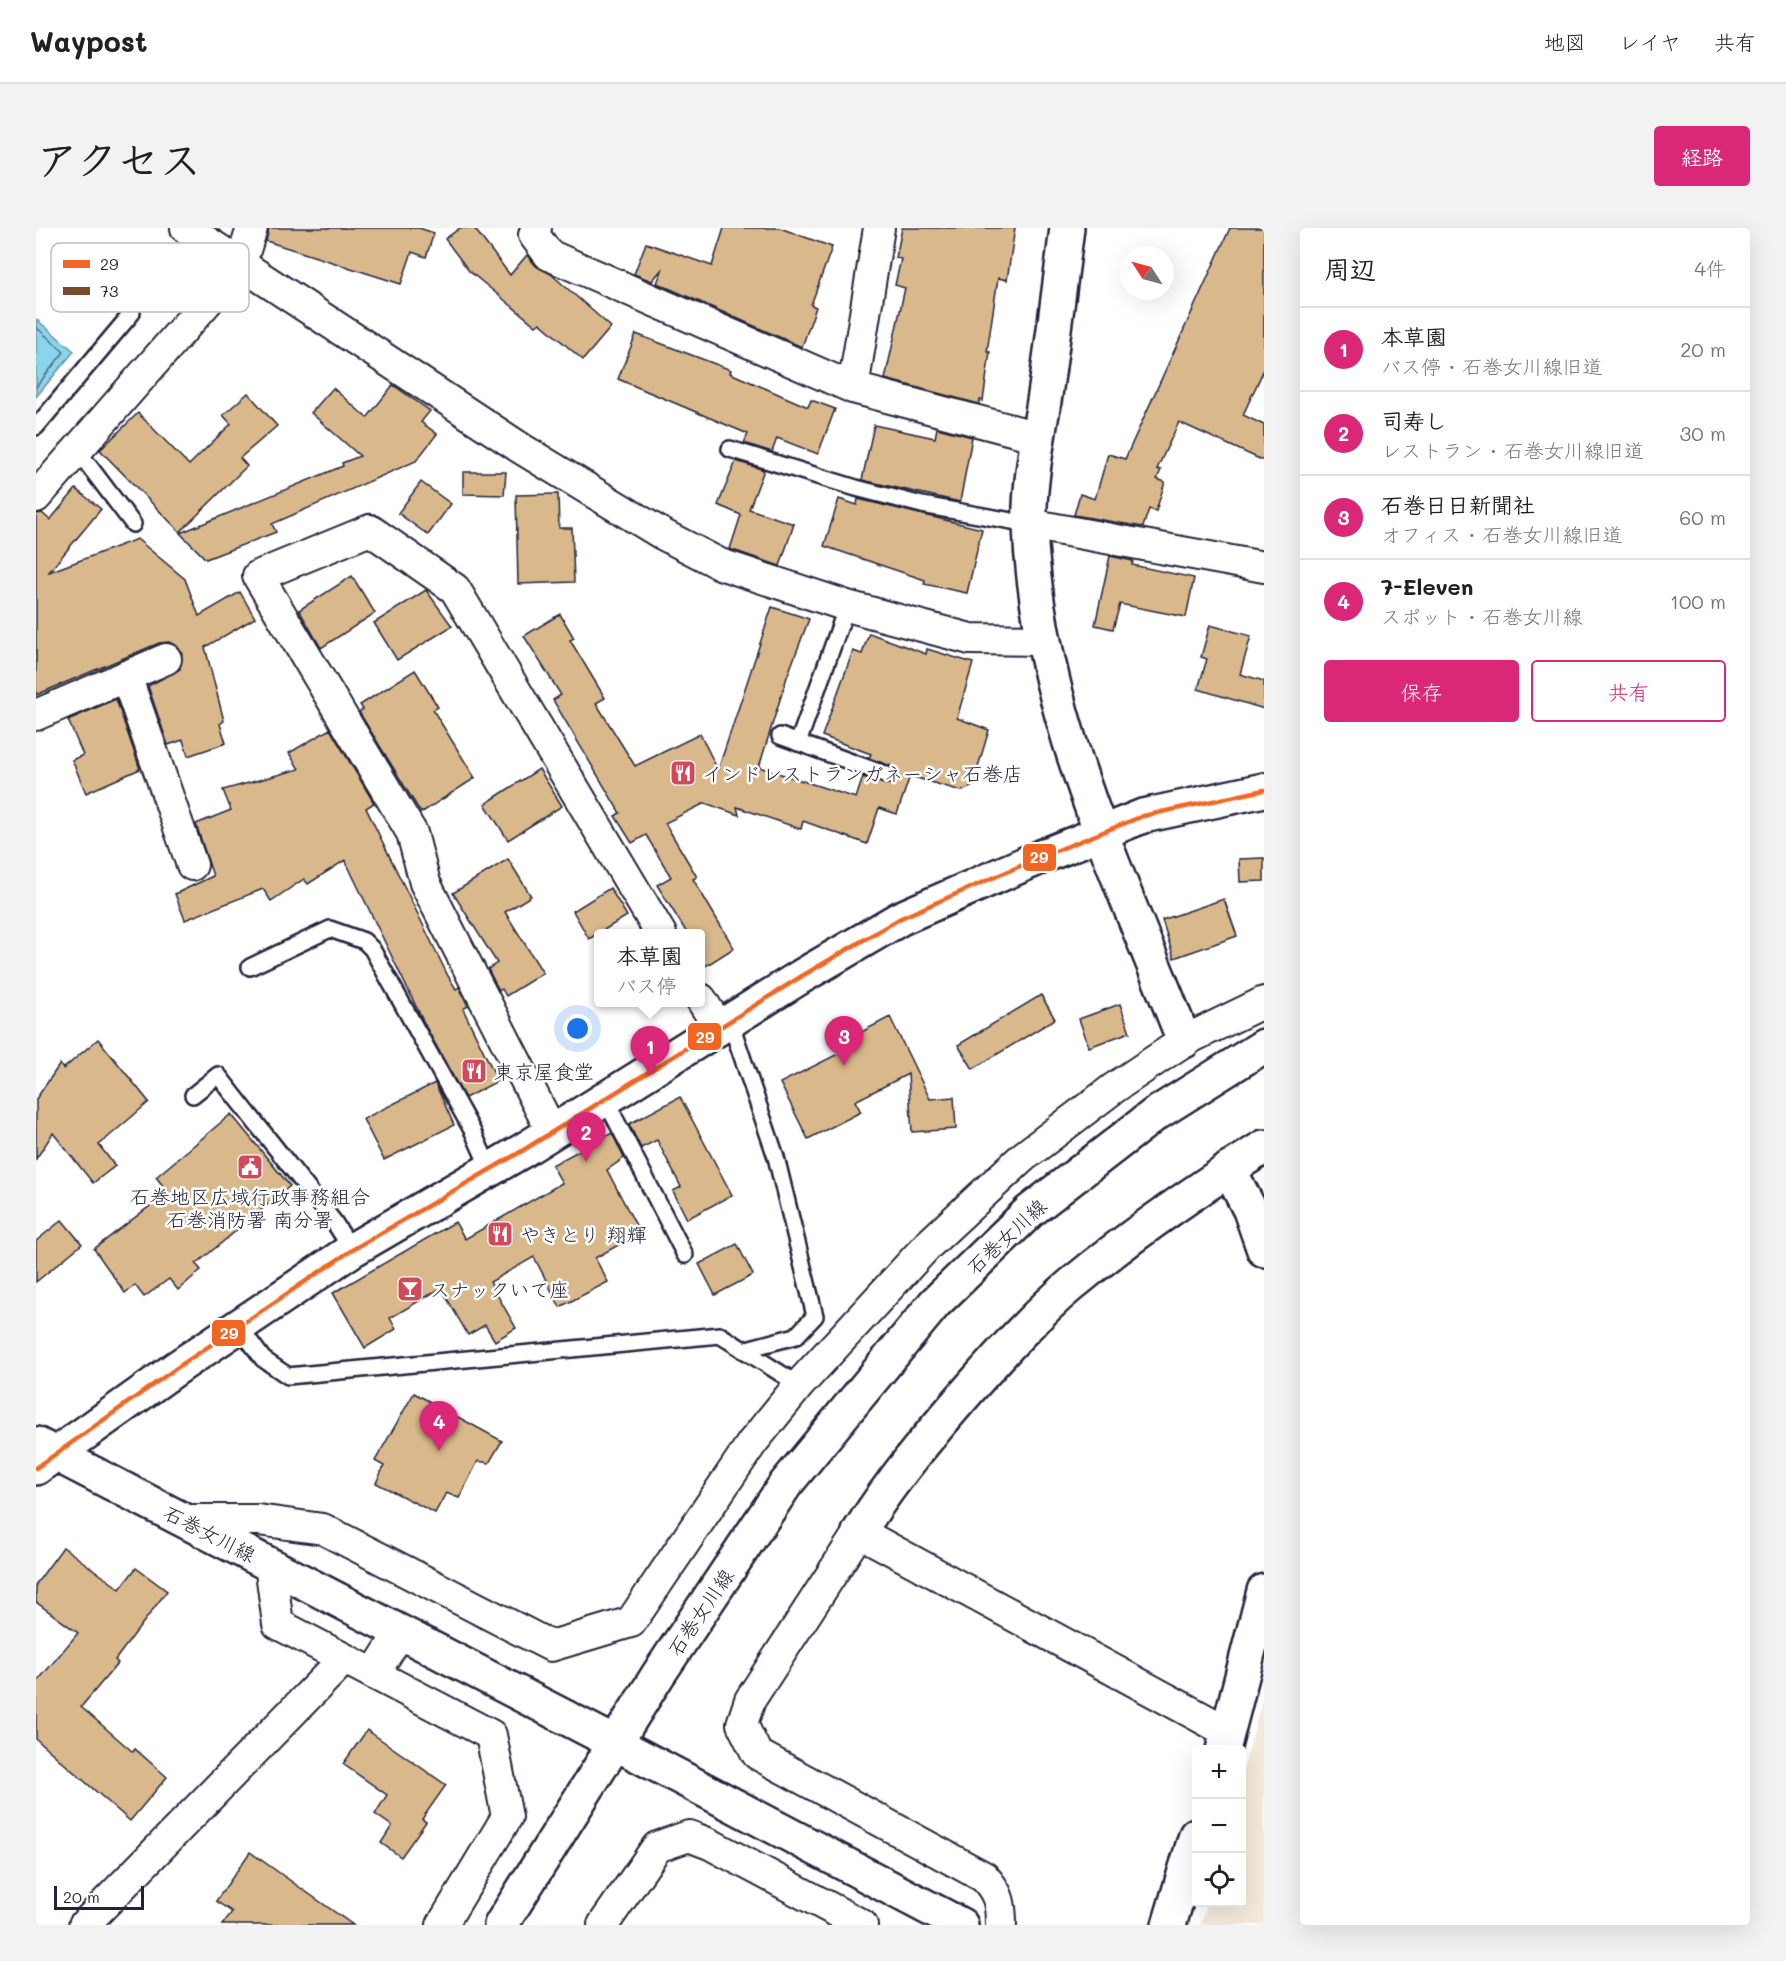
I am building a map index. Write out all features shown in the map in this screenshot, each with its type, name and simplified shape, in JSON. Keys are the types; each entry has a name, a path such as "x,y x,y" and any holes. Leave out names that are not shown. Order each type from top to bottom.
{"street":[{"path":"186,228 210,243"},
{"path":"247,243 252,228"},
{"path":"536,228 534,235 549,255 853,388 1038,437"},
{"path":"1067,228 1038,437 1029,524 1041,640 1067,736 1099,833 1184,1041"},
{"path":"853,388 870,231"},
{"path":"249,268 522,448 662,534 720,564 847,606 970,639 1041,640"},
{"path":"36,497 198,312"},
{"path":"1029,524 1264,567"},
{"path":"552,1132 425,883 412,833 258,576 370,530 455,589 660,929"},
{"path":"36,715 166,659"},
{"path":"126,676 192,865"},
{"path":"42,1455 352,1250 490,1170 901,918 1143,816 1264,790"},
{"path":"187,1520 258,1520 323,1529 551,1646 631,1622 752,1443 799,1385 928,1245 1023,1157 1114,1088 1184,1041 1264,1002"},
{"path":"705,1004 724,1025"},
{"name":"石巻女川線","path":"42,1455 187,1520 615,1743 785,1485 935,1303 1030,1211 1155,1115 1264,1046"},
{"path":"1000,1925 1001,1905 997,1891 984,1877 757,1754 742,1724 750,1700 882,1495 931,1434 1014,1340 1071,1285 1229,1169 1264,1147"},
{"path":"1229,1169 1250,1210 1264,1250"},
{"path":"859,1532 1226,1741 1264,1591"},
{"path":"270,1564 278,1623 491,1735 507,1817 442,1925"},
{"path":"374,1674 401,1632"},
{"path":"84,1925 344,1659"},
{"path":"501,1925 615,1743 961,1925"},
{"path":"603,1925 657,1847 688,1836 710,1844 862,1925"},
{"path":"1169,1925 1192,1851"}],"lane":[{"path":"36,427 132,313"},
{"path":"730,449 856,489 922,505 1029,524"},
{"path":"77,450 133,524"},
{"path":"798,742 847,606"},
{"path":"780,736 887,775"},
{"path":"250,967 330,929 364,941 372,949 473,1132 490,1170"},
{"path":"724,1025 776,1157 815,1316 796,1336 743,1350"},
{"path":"193,1095 218,1075 334,1222 352,1250"},
{"path":"605,1099 685,1255"},
{"path":"238,1325 263,1359 288,1376 720,1335 799,1385"}],"shaded area":[{"path":"1264,1692 1264,1925 1201,1925 1206,1907 1246,1907 1246,1760"}],"water":[{"path":"36,319 74,351 36,397"}],"building":[{"path":"269,228 419,228 434,233 426,257 412,252 401,284 266,241"},
{"path":"460,228 474,228 510,275 527,255 536,266 551,274 611,327 583,360 540,323 536,326 469,271 445,239"},
{"path":"724,228 780,228 832,247 811,305 816,307 802,347 657,283 663,268 652,281 634,274 646,243 712,266"},
{"path":"902,228 1015,228 1007,280 998,278 987,352 990,352 983,401 980,400 979,404 885,379 905,288 895,285 901,259 896,258"},
{"path":"1230,228 1264,228 1264,369 1243,415 1264,425 1264,461 1179,422 1157,469 1161,470 1157,479 1165,482 1156,511 1149,509 1143,527 1074,515 1080,494 1095,499 1108,454 1125,459"},
{"path":"636,334 731,370 730,373 808,407 811,400 835,409 818,454 777,438 772,452 744,443 748,434 618,379"},
{"path":"393,385 430,411 421,422 437,434 416,461 272,524 276,532 206,559 180,533 343,466 342,463 360,456 311,413 333,388 367,418"},
{"path":"248,393 277,426 240,458 247,466 180,532 100,450 138,413 189,465 231,424 223,415"},
{"path":"874,425 935,438 937,428 972,437 960,502 862,480"},
{"path":"736,461 764,470 749,509 794,524 780,566 730,549 741,515 718,505"},
{"path":"463,472 506,472 504,495 463,494"},
{"path":"421,482 451,504 428,535 398,513"},
{"path":"76,489 101,509 49,572 137,539 185,579 199,616 240,592 255,618 205,647 224,721 220,724 226,743 188,756 183,740 168,745 148,686 180,669 182,653 177,646 169,642 159,643 36,695 36,514 42,513 50,520"},
{"path":"558,494 559,528 572,528 574,582 518,584 516,495"},
{"path":"839,499 857,505 858,499 982,529 967,593 924,584 925,580 824,546"},
{"path":"1110,556 1133,561 1132,565 1194,578 1186,617 1120,604 1113,629 1095,625"},
{"path":"352,576 375,613 321,648 299,610"},
{"path":"426,590 452,626 397,660 374,623"},
{"path":"772,607 809,619 787,677 759,767 856,798 863,777 884,784 894,782 896,773 891,766 869,758 871,754 822,736 853,651 862,654 869,633 926,654 927,649 973,663 957,718 989,730 972,787 961,791 910,776 897,814 879,808 867,844 803,821 801,829 737,807 739,815 705,803 665,823 697,877 693,879 734,948 705,966 705,929 684,929 657,885 671,877 646,835 632,843 615,816 620,813 553,700 561,695 524,636 560,614 574,638 570,640 605,698 596,703 635,766 700,734 718,770"},
{"path":"1210,625 1251,636 1240,674 1264,681 1264,709 1198,689 1207,659 1201,657"},
{"path":"415,670 438,707 433,710 475,778 421,813 359,712 363,709 360,705"},
{"path":"116,699 140,769 86,793 72,760 83,755 68,720"},
{"path":"330,729 374,803 366,808 448,976 456,989 459,987 468,1006 463,1009 498,1081 465,1098 426,1027 345,860 308,884 304,879 271,901 263,889 185,920 175,894 213,876 196,824 231,810 223,790 299,769 289,753"},
{"path":"539,769 562,806 508,840 485,804"},
{"path":"1264,858 1264,881 1240,882 1239,859"},
{"path":"508,859 531,896 505,912 543,973 506,996 502,989 499,991 488,969 497,963 453,893"},
{"path":"610,888 627,916 606,929 594,929 594,936 589,939 573,911"},
{"path":"1224,899 1237,936 1174,958 1162,920"},
{"path":"1041,995 1055,1019 973,1069 958,1045"},
{"path":"1120,1004 1130,1032 1089,1047 1079,1019"},
{"path":"890,1017 930,1099 954,1097 956,1129 912,1132 908,1074 855,1101 861,1112 808,1139 780,1083 852,1047 848,1039"},
{"path":"98,1039 149,1102 99,1145 115,1166 93,1183 53,1133 36,1159 36,1099 60,1064 63,1069"},
{"path":"435,1083 454,1125 384,1160 363,1119"},
{"path":"680,1097 732,1195 687,1219 673,1191 681,1187 657,1140 641,1148 629,1124"},
{"path":"231,1114 290,1186 196,1264 201,1270 178,1290 169,1279 144,1297 135,1285 125,1293 94,1249 168,1192 156,1177"},
{"path":"612,1133 624,1158 607,1170 640,1233 595,1258 608,1282 560,1307 534,1257 490,1282 516,1328 495,1341 485,1325 468,1335 441,1288 390,1318 396,1329 365,1348 333,1293 455,1222 465,1239 562,1183 552,1165"},
{"path":"62,1220 82,1244 36,1282 36,1241"},
{"path":"737,1244 753,1275 715,1295 699,1264"},
{"path":"414,1393 502,1441 489,1463 478,1461 459,1498 446,1493 435,1513 376,1483 384,1466 375,1461"},
{"path":"63,1547 120,1589 136,1568 167,1591 115,1660 118,1663 81,1707 133,1752 135,1749 167,1777 130,1821 36,1739 36,1683 78,1633 36,1602 36,1584"},
{"path":"367,1730 446,1785 422,1819 426,1822 401,1857 381,1843 392,1826 375,1814 387,1795 343,1764"},
{"path":"250,1852 353,1925 222,1925 232,1912 216,1901"}],"transit line":[{"name":"29","path":"36,1468 178,1367 352,1250 522,1151 802,976 901,918 1043,856 1143,816 1264,790"}],"place":[{"name":"インドレストランガネーシャ石巻店","path":"683,773"},
{"name":"石巻日日新聞社","path":"844,1066"},
{"name":"東京屋食堂","path":"474,1071"},
{"name":"本草園","path":"650,1076"},
{"name":"司寿し","path":"586,1162"},
{"name":"石巻地区広域行政事務組合 石巻消防署 南分署","path":"250,1167"},
{"name":"やきとり 翔輝","path":"500,1234"},
{"name":"スナックいて座","path":"410,1289"},
{"name":"7-Eleven","path":"439,1451"}]}
